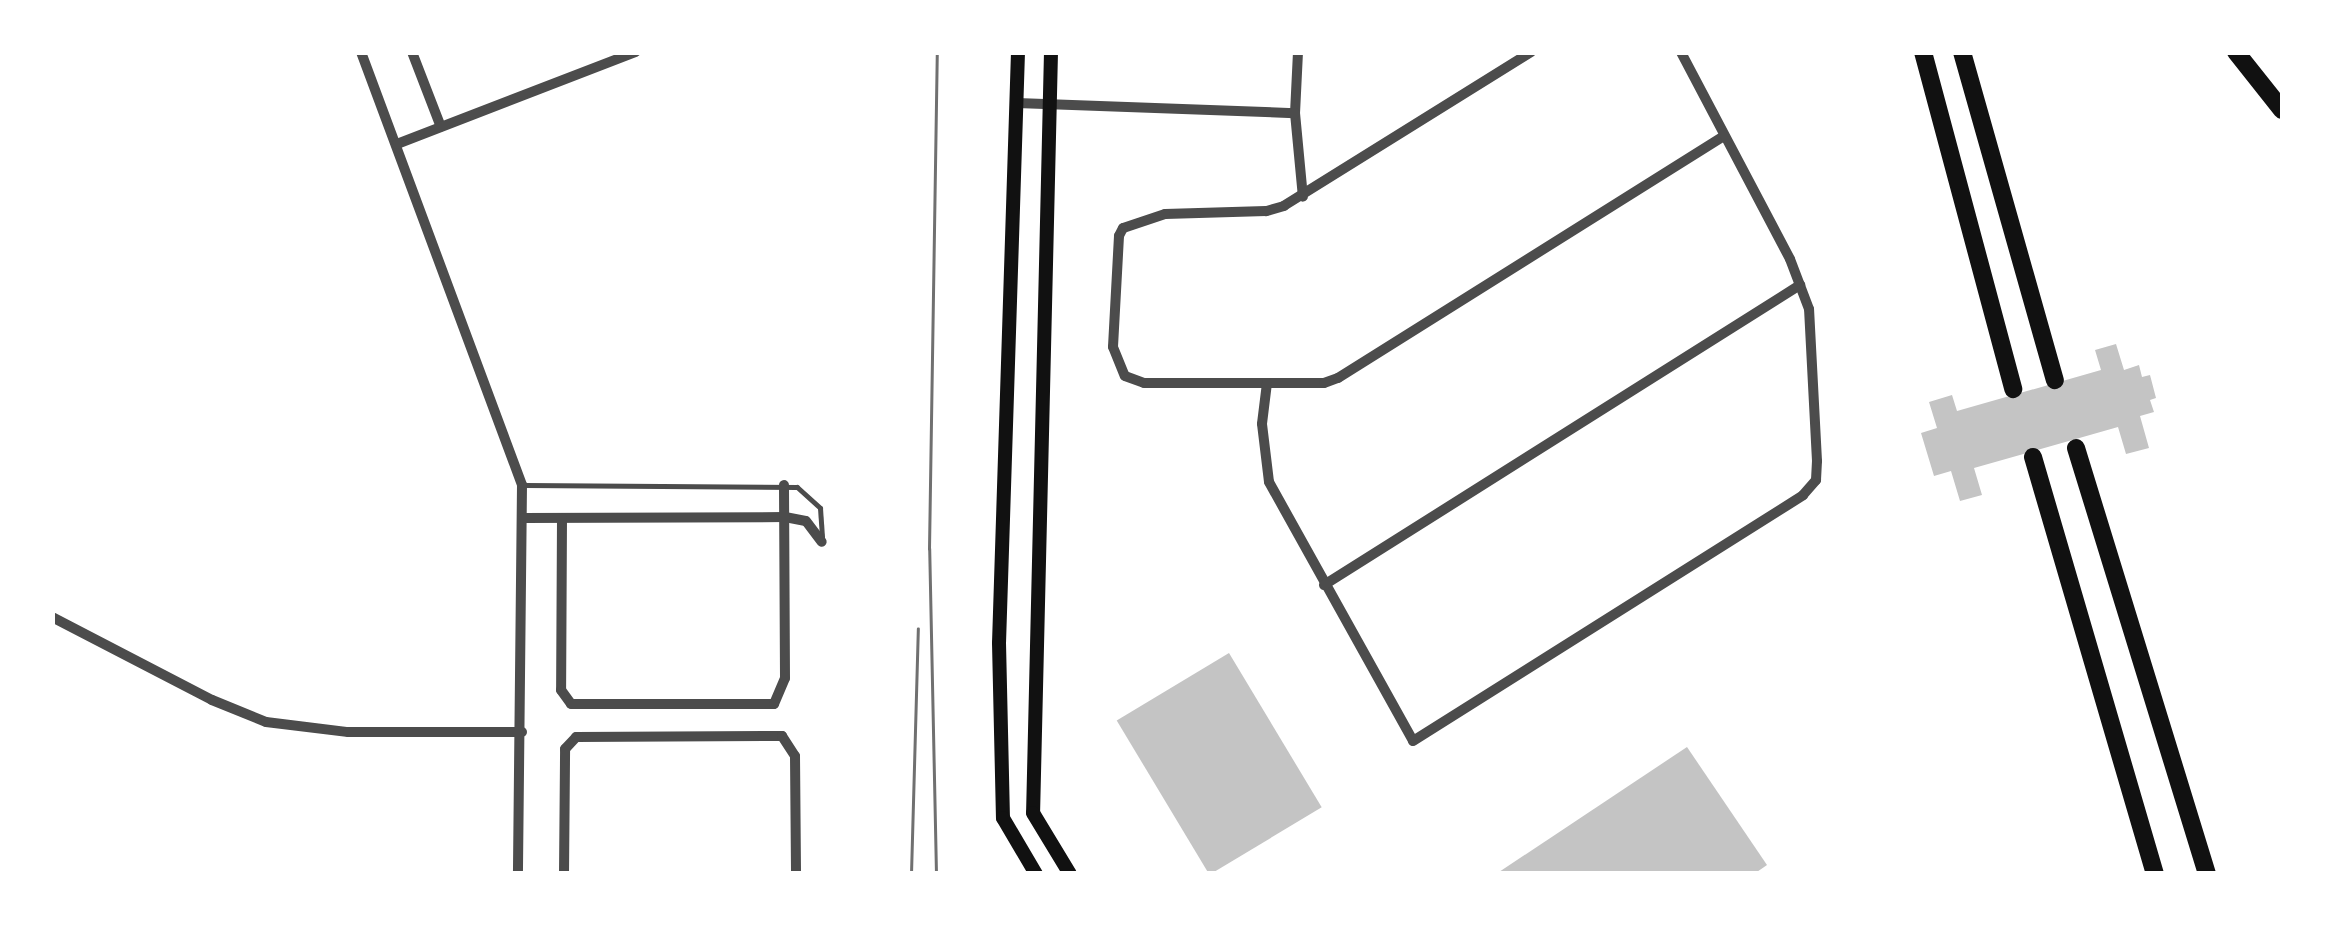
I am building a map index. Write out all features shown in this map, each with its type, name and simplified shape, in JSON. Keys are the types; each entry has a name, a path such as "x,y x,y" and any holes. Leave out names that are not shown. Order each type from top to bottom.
{"highway":[{"path":"1922,52 2013,389"},
{"path":"1962,52 2055,380"},
{"path":"2236,52 2282,110"},
{"path":"2076,448 2207,874"},
{"path":"2032,457 2155,874"}],"main road":[{"path":"1018,52 999,643 1003,818 1036,874"},
{"path":"1051,52 1033,813 1070,874"}],"street":[{"path":"361,52 522,484 518,874"},
{"path":"412,52 441,127"},
{"path":"397,144 636,52"},
{"path":"1298,52 1295,113 1302,198"},
{"path":"1531,52 1302,198 1266,211 1149,216 1123,228 1118,236 1113,347 1125,376 1144,383 1324,383 1338,378 1724,136"},
{"path":"1267,383 1262,424 1269,482 1414,741 1803,495 1816,480 1817,461 1810,308 1681,52"},
{"path":"1017,102 1295,113"},
{"path":"1324,585 1800,285"},
{"path":"562,518 561,690 570,704 774,704 785,678 784,486"},
{"path":"524,518 785,517 806,522 822,542"},
{"path":"52,617 212,700 266,722 348,732 522,732"},
{"path":"564,874 565,748 576,737 782,736 795,756 796,874"}],"lane":[{"path":"522,484 784,486 806,491 820,508 822,542"}],"building":[{"path":"2116,344 2124,370 2139,365 2142,377 2150,375 2156,398 2150,400 2154,412 2140,416 2149,448 2126,454 2118,427 1974,468 1982,495 1960,501 1951,471 1934,476 1921,433 1937,428 1929,402 1952,395 1957,411 2101,370 2095,350"},
{"path":"1229,653 1322,807 1209,874 1117,720"},
{"path":"1687,747 1767,865 1754,874 1496,874"}],"tram line":[{"path":"936,874 929,549 937,52"},
{"path":"911,874 918,629"}]}
